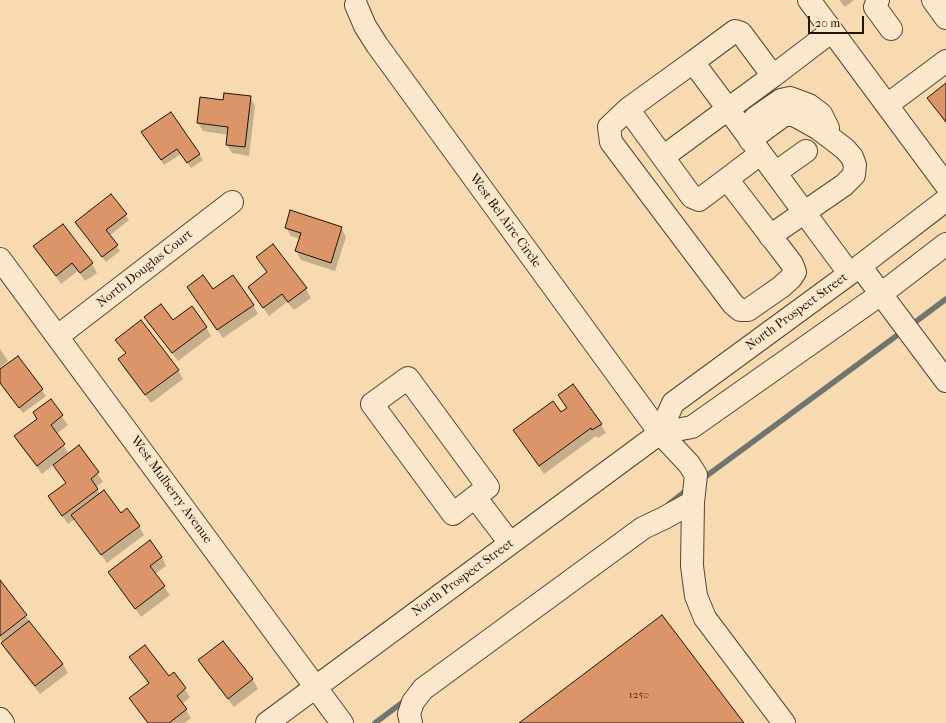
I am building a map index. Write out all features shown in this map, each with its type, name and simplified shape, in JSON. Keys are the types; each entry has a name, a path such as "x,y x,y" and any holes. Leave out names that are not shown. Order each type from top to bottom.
{"street":[{"path":"809,0 946,184"},
{"path":"878,0 875,7 890,29"},
{"path":"933,0 946,18"},
{"name":"West Bel Aire Circle","path":"356,5 365,26 376,45 660,433 689,464 696,475 693,502 692,566 696,596 705,618 784,723"},
{"path":"727,179 792,264 795,272 781,287 748,310 740,310 733,304 611,142 609,126 628,109 735,31 741,33 773,76"},
{"path":"663,157 832,31"},
{"path":"887,105 946,61"},
{"path":"693,62 803,212 854,269 881,294 946,381"},
{"path":"628,109 692,197 699,200 727,179 751,140 784,115 794,115 819,129 845,149 852,157 855,165 854,176 844,185 770,236"},
{"path":"775,173 806,150"},
{"name":"North Prospect Street","path":"660,433 673,404 946,200"},
{"name":"North Douglas Court","path":"58,336 232,202"},
{"name":"North Prospect Street","path":"267,723 660,433 692,427 881,294 946,244"},
{"name":"West Mulberry Avenue","path":"0,259 342,723"},
{"path":"408,378 488,487 475,497 453,514 372,404 408,378"},
{"path":"475,497 510,544"},
{"path":"411,723 410,714 413,702 423,689 643,528 693,502"},
{"path":"0,719 3,723"}],"building":[{"path":"946,83 946,122 927,98"},
{"path":"224,93 251,96 245,147 226,145 228,127 197,123 200,97 223,100"},
{"path":"171,112 200,154 187,163 177,149 161,160 141,132"},
{"path":"111,194 127,214 106,230 118,245 102,257 75,222"},
{"path":"290,210 342,227 331,263 295,251 301,233 285,228"},
{"path":"63,224 93,263 80,273 72,263 56,276 33,246"},
{"path":"273,244 307,288 288,302 282,294 263,308 248,287 267,272 256,257"},
{"path":"203,275 213,289 233,275 254,305 217,330 187,287"},
{"path":"161,304 173,320 192,306 207,327 172,353 144,317"},
{"path":"141,320 179,370 145,395 118,359 126,353 115,340"},
{"path":"18,356 43,389 19,408 0,383 0,369"},
{"path":"573,384 602,424 592,430 591,428 539,466 513,430 553,401 561,412 567,408 558,395"},
{"path":"51,399 63,415 51,425 65,444 37,466 14,436 37,419 33,412"},
{"path":"79,445 99,472 91,479 98,489 62,516 48,496 66,483 53,465"},
{"path":"104,490 121,513 127,508 140,526 101,555 71,515"},
{"path":"150,540 162,557 150,566 165,586 135,609 108,572"},
{"path":"0,580 27,615 0,636"},
{"path":"662,615 744,723 519,723"},
{"path":"29,621 63,664 35,686 1,643"},
{"path":"223,641 253,679 228,699 198,660"},
{"path":"145,645 169,676 174,672 186,688 177,696 187,709 169,723 148,723 129,698 149,683 129,657"}],"waterway":[{"path":"910,326 946,299"},
{"path":"701,480 903,331"},
{"path":"669,504 687,490"},
{"path":"375,723 407,699"}]}
